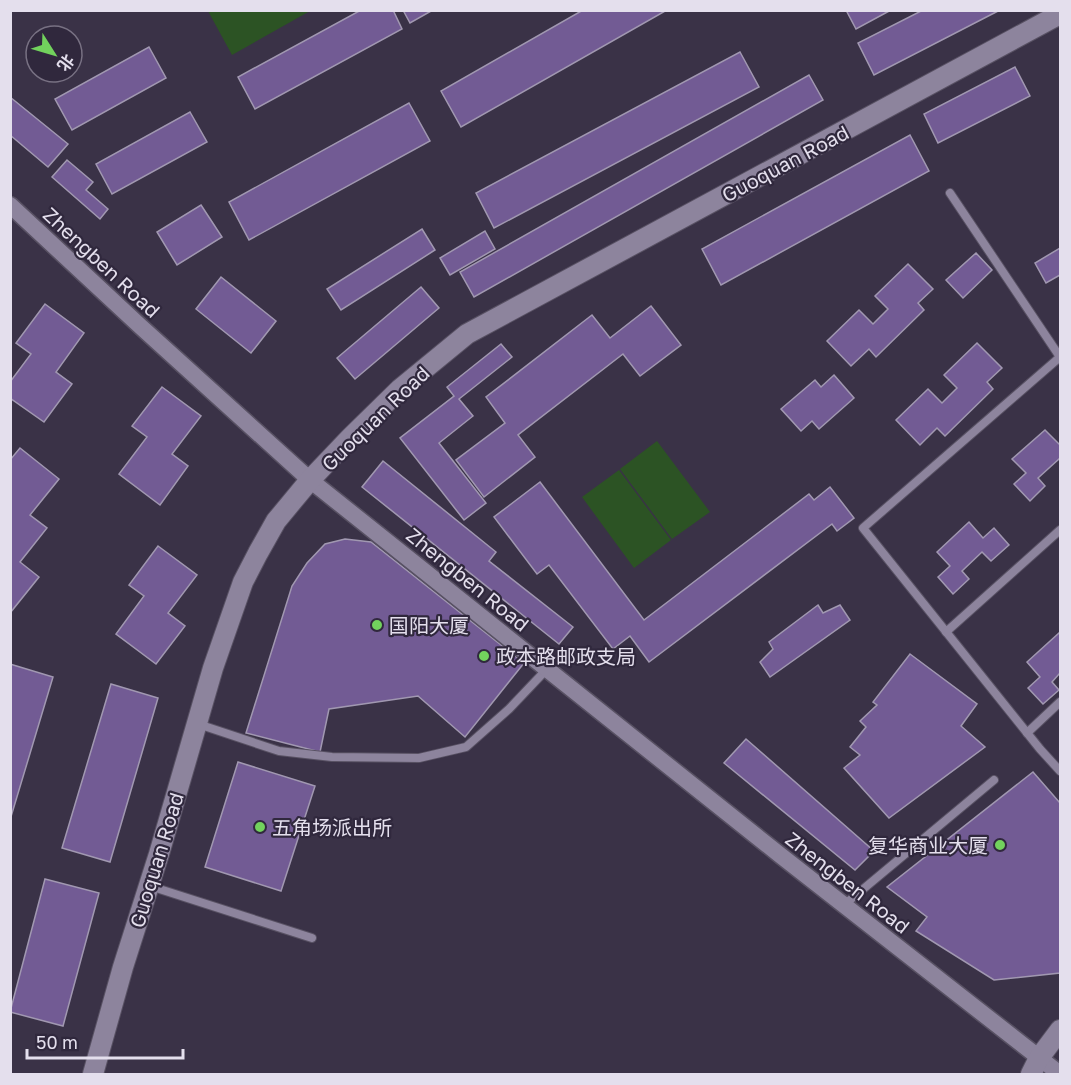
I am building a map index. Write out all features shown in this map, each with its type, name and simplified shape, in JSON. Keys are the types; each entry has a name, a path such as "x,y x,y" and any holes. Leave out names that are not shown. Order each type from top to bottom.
{"street":[{"name":"Guoquan Road","path":"93,1074 213,669 243,582 276,520 310,480 400,388 467,334 1060,14"},
{"name":"Zhengben Road","path":"10,205 310,480 844,905 1035,1066 1060,1074"},
{"path":"1035,1066 1060,1030"}],"lane":[{"path":"950,193 1060,357 863,528 1060,771"},
{"path":"946,632 1060,530"},
{"path":"197,724 279,750 332,757 419,758 466,747 509,709 547,669"},
{"path":"1027,733 1060,702"},
{"path":"844,905 994,780"},
{"path":"149,886 312,939"}],"green space":[{"path":"208,11 310,11 232,55"},
{"path":"657,441 710,512 672,539 620,469"},
{"path":"619,470 671,540 634,568 582,497"}],"building":[{"path":"361,10 393,10 402,29 255,109 238,77"},
{"path":"403,10 433,10 410,23"},
{"path":"583,10 667,10 461,127 441,91"},
{"path":"846,10 891,10 856,29"},
{"path":"923,10 1000,10 874,75 858,43"},
{"path":"149,47 166,78 72,130 55,99"},
{"path":"740,52 759,87 494,228 476,193"},
{"path":"1015,67 1030,96 938,143 924,114"},
{"path":"809,75 823,100 474,297 460,272"},
{"path":"10,97 68,144 48,167 10,135"},
{"path":"409,103 430,141 249,240 229,202"},
{"path":"190,112 207,142 112,194 96,164"},
{"path":"910,135 929,171 721,285 702,249"},
{"path":"67,160 93,182 86,190 108,209 100,219 52,177"},
{"path":"201,205 222,237 177,265 157,232"},
{"path":"422,229 435,250 341,310 327,289"},
{"path":"485,231 495,249 450,275 440,258"},
{"path":"1060,248 1060,275 1046,283 1035,263"},
{"path":"976,253 992,270 963,298 946,280"},
{"path":"908,264 933,289 918,303 924,310 876,357 869,349 851,366 827,341 859,310 873,324 888,309 875,296"},
{"path":"221,277 276,321 251,353 196,309"},
{"path":"421,287 439,308 355,379 337,358"},
{"path":"45,304 84,333 56,372 72,384 44,422 10,398 10,382 31,354 16,343"},
{"path":"651,306 681,345 640,376 623,354 518,435 535,457 484,497 456,460 505,423 486,397 592,315 610,338"},
{"path":"977,343 1002,368 987,382 993,389 945,436 937,428 920,445 896,420 928,389 942,403 957,388 944,375"},
{"path":"501,344 512,357 459,399 473,416 439,443 486,503 464,520 400,438 454,396 447,387"},
{"path":"834,375 854,398 819,429 812,421 801,431 781,409 815,380 821,387"},
{"path":"162,387 201,416 172,454 188,466 160,505 119,474 147,437 132,426"},
{"path":"1045,430 1060,443 1060,461 1059,459 1038,478 1045,486 1030,501 1014,484 1026,473 1012,459"},
{"path":"20,448 59,479 30,515 47,528 20,562 39,577 10,613 10,460"},
{"path":"383,461 496,552 489,561 573,627 559,644 362,487"},
{"path":"540,482 644,620 809,494 814,500 830,487 854,518 837,531 832,524 649,662 630,636 613,649 549,565 537,574 494,517"},
{"path":"969,522 983,538 994,528 1009,545 991,561 982,552 962,571 969,579 953,594 938,577 950,566 937,552"},
{"name":"国阳大厦","path":"345,539 371,542 524,663 465,737 418,696 329,709 320,752 246,733 292,586 307,563 325,544"},
{"path":"158,546 197,575 168,613 185,626 156,664 116,634 144,596 129,585"},
{"path":"818,605 823,613 840,605 850,620 770,677 760,662 773,649 769,642"},
{"path":"1059,633 1060,673 1052,682 1059,690 1043,704 1028,688 1040,677 1027,662"},
{"path":"910,654 977,704 961,726 985,747 889,818 844,768 860,755 850,747 866,727 860,721 877,705 873,702"},
{"path":"10,664 53,677 10,820"},
{"path":"111,684 158,698 110,862 62,848"},
{"path":"746,739 874,851 855,870 724,763"},
{"name":"五角场派出所","path":"238,762 315,786 281,891 205,867"},
{"name":"复华商业大厦","path":"1033,772 1060,803 1060,973 994,980 916,931 927,917 887,887"},
{"path":"45,879 99,893 63,1026 10,1012"}],"place":[{"name":"国阳大厦","path":"377,625"},
{"name":"政本路邮政支局","path":"484,656"},
{"name":"五角场派出所","path":"260,827"},
{"name":"复华商业大厦","path":"1000,845"}]}
